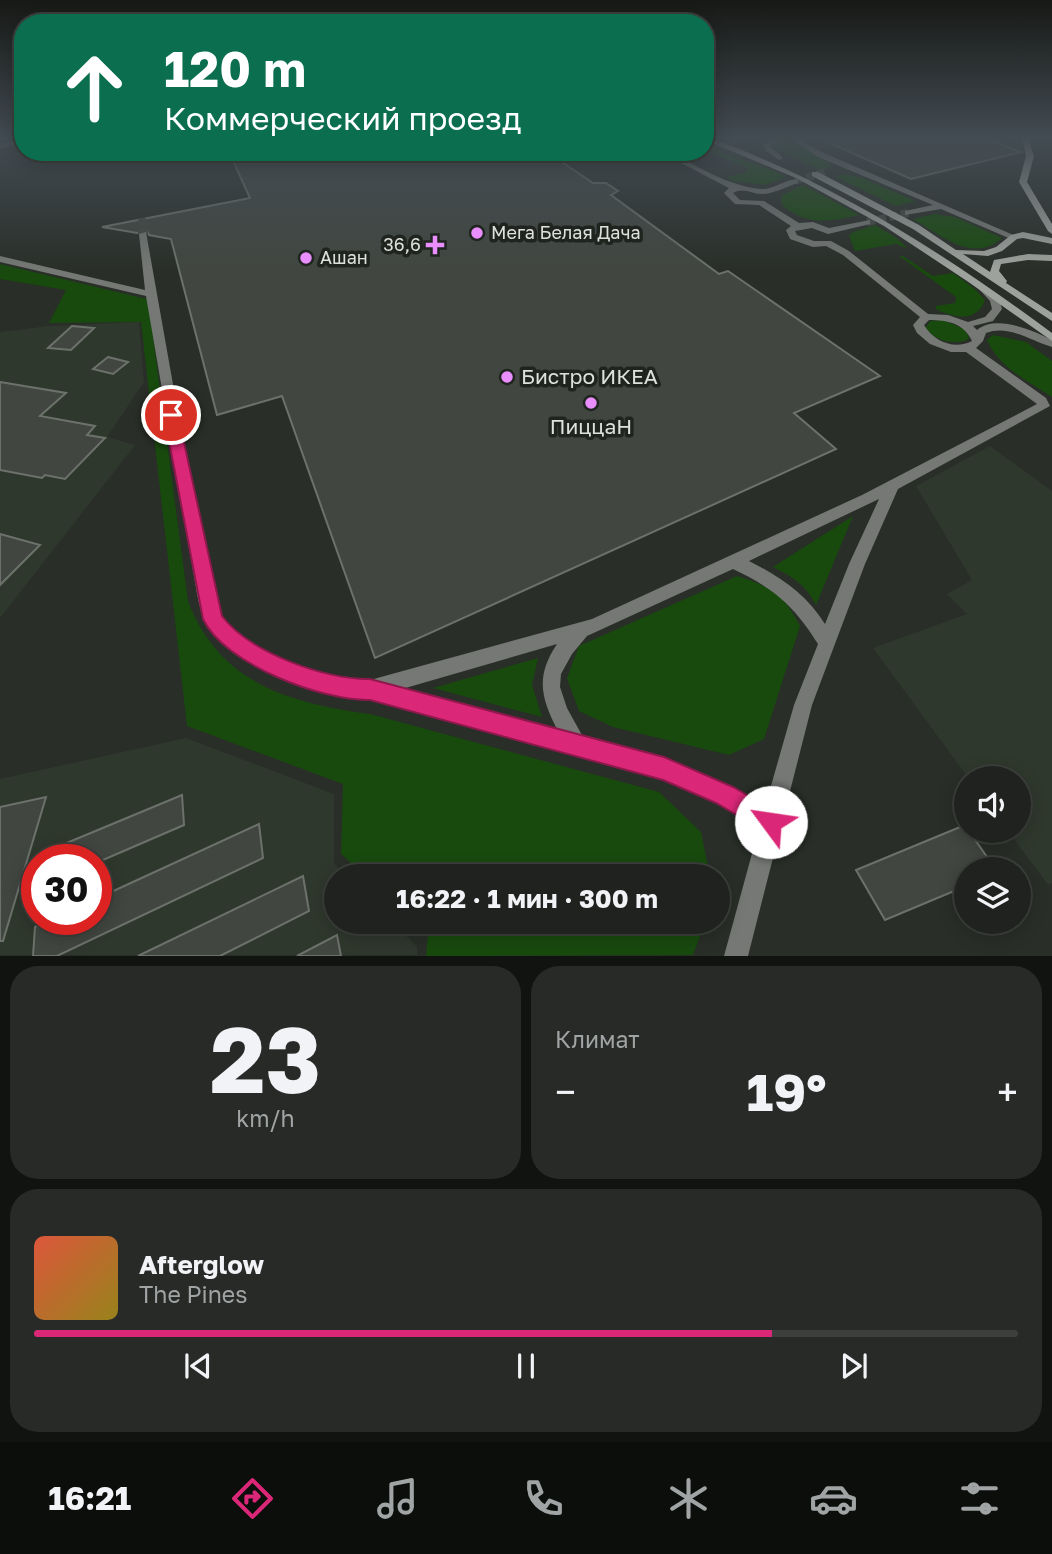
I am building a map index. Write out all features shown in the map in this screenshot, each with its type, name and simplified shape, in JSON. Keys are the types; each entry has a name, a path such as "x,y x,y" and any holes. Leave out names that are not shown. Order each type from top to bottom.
{"main road":[{"path":"811,183 860,207 982,287 1052,341"},
{"path":"831,183 874,203 949,247 1052,318"},
{"path":"949,247 967,253 985,254 999,249 1012,238 1030,236 1050,228 1023,183"},
{"path":"1030,236 1052,242"},
{"path":"1012,238 1015,247 1023,252 1047,258"},
{"path":"1014,291 997,276 994,266 997,262 1047,258"}],"street":[{"path":"724,183 735,188 763,192 768,198 761,204"},
{"path":"763,192 790,183"},
{"path":"886,183 1012,238"},
{"path":"735,188 728,193 732,199 746,204 761,204 797,226"},
{"path":"908,213 942,206"},
{"path":"828,231 867,222"},
{"path":"828,243 834,238 828,231 813,225 797,226 790,230 799,240 813,244 828,243 846,253 926,317 975,323 994,314 998,304 982,287"},
{"path":"144,234 151,294 189,510 213,619 223,634 272,664 300,676 358,690 370,690 664,769 724,795 771,822"},
{"path":"0,259 151,294"},
{"path":"370,690 584,630 735,562 892,486 1044,405 972,344 941,345 924,336 918,325 926,317"},
{"path":"952,319 970,328 972,344"},
{"path":"972,344 981,330 1002,327 1052,341"},
{"path":"736,956 803,705 857,564 892,486"},
{"path":"735,562 789,592 807,609 826,641"},
{"path":"578,747 552,696 551,676 555,659 562,649 584,630"}],"shaded area":[{"path":"139,322 144,382 107,437 135,445 0,618 0,332 49,326"},
{"path":"990,446 1052,491 1052,883 1048,885 1031,862 1031,857 1027,857 1017,843 1031,843 1031,766 959,766 873,648 967,614 947,594 972,580 916,486"},
{"path":"186,738 334,794 335,864 324,864 324,934 405,934 417,947 417,955 0,955 0,779"}],"green space":[{"path":"848,183 873,183 915,201 896,206"},
{"path":"803,185 859,215 819,220 791,212 782,205 781,196"},
{"path":"934,214 955,217 1002,238 991,245 968,248 946,239 913,219"},
{"path":"875,225 898,239 908,249 896,244 855,251 849,236 853,232"},
{"path":"899,256 933,276 953,273 985,300 976,312 970,315 950,315 936,309 936,306 955,303 956,297"},
{"path":"0,264 138,297 138,301 139,297 148,299 188,601 201,629 218,652 238,670 260,684 312,703 370,714 659,792 701,832 707,864 352,864 341,854 343,784 187,726 141,322 49,323 66,290 0,279"},
{"path":"943,320 964,329 969,337 967,340 944,341 926,328 930,321"},
{"path":"993,335 1026,342 1052,361 1052,397 1015,373 999,358 987,340"},
{"path":"853,516 816,605 798,582 773,567"},
{"path":"737,576 775,593 788,606 800,626 764,739 729,755 613,727 579,711 567,678 579,646"},
{"path":"538,658 532,685 542,717 433,688"},
{"path":"701,934 693,955 426,956 428,935"}],"building":[{"path":"243,183 606,183 618,191 611,195 719,274 728,271 880,376 794,413 836,449 375,658 282,396 217,415 171,239 149,235 147,230 137,233 102,227 250,198"},
{"path":"72,326 94,328 71,350 48,348"},
{"path":"108,357 128,362 113,374 93,369"},
{"path":"0,382 66,393 40,416 95,426 87,435 105,438 65,479 45,475 42,478 0,470"},
{"path":"0,534 40,545 0,585"},
{"path":"182,795 184,825 112,856 112,844 64,844"},
{"path":"46,797 32,844 21,844 21,881 3,941 0,941 0,807"},
{"path":"259,824 263,858 112,930 112,892"},
{"path":"954,830 954,843 977,843 987,857 954,857 954,891 885,920 856,870"},
{"path":"303,876 309,911 220,956 138,956"},
{"path":"34,935 101,935 57,956 33,956"},
{"path":"337,935 341,956 297,956"}],"tunnel":[{"path":"867,222 908,213"},
{"path":"142,218 143,231"}],"place":[{"name":"Мега Белая Дача","path":"477,233"},
{"name":"36,6","path":"435,245"},
{"name":"Ашан","path":"306,258"},
{"name":"Бистро ИКЕА","path":"507,377"},
{"name":"ПиццаН","path":"591,403"}],"route":[{"path":"171,415 191,524 213,619 223,634 240,646 300,676 358,690 370,690 664,769 724,795 771,822"}]}
